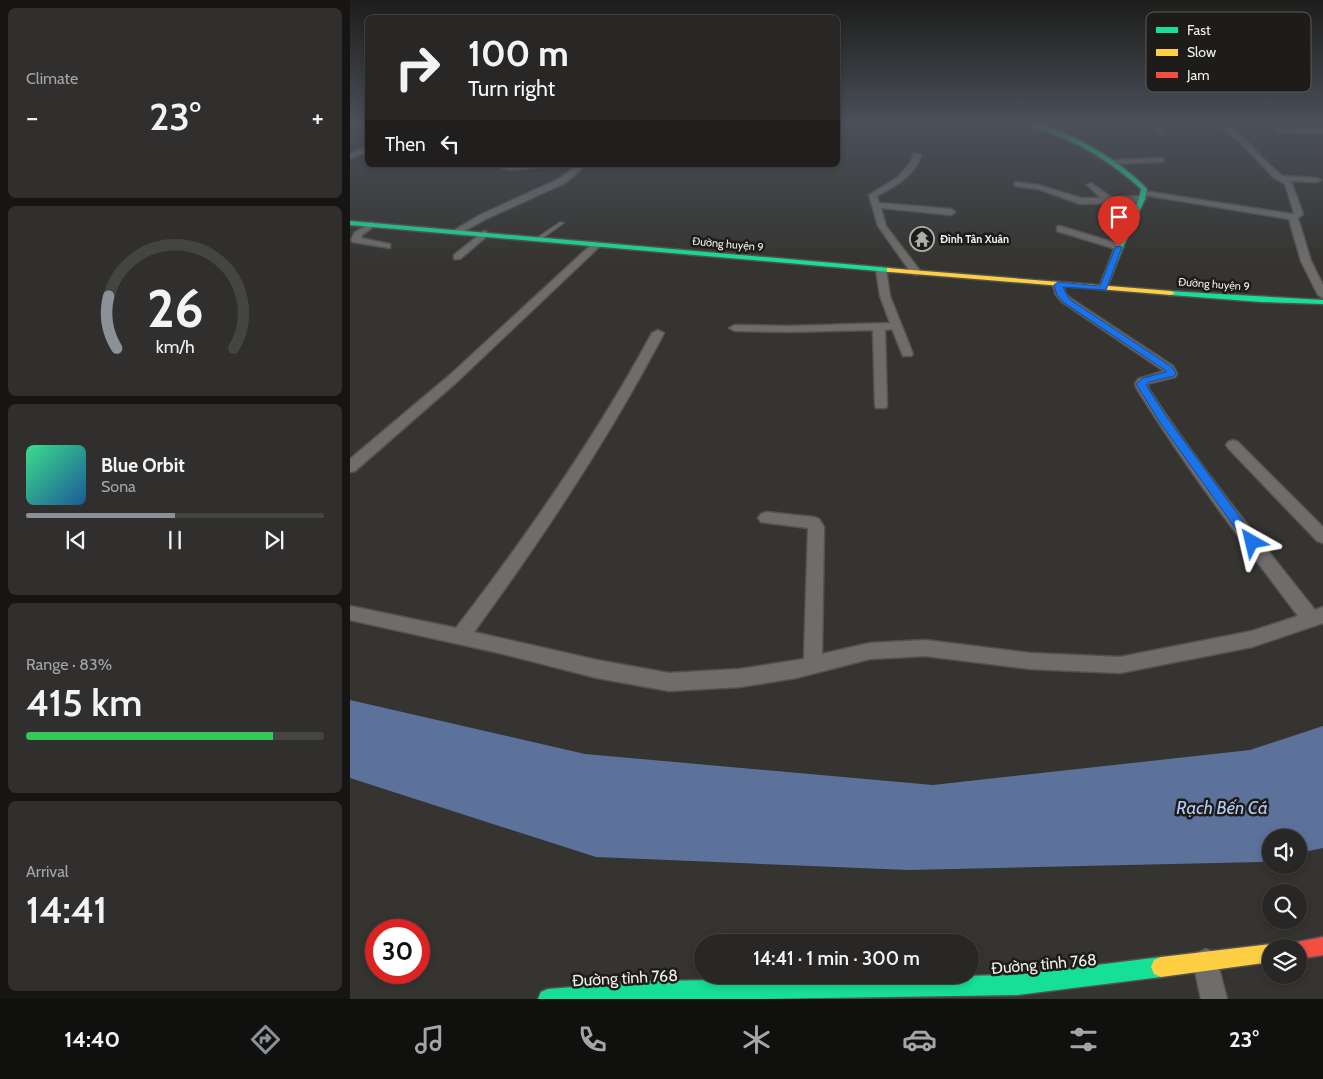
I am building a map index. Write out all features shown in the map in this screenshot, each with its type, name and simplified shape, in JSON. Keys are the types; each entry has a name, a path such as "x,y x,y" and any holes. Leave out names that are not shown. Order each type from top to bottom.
{"street":[{"path":"456,232 483,217 562,181 577,169"},
{"path":"909,169 900,180 873,193 882,226 916,272"},
{"path":"1103,288 1119,247 1143,196 1144,189 1135,179 1121,169"},
{"path":"1018,184 1039,187 1080,201 1143,196 1293,217 1299,214 1289,183 1270,169"},
{"path":"1281,178 1317,180"},
{"path":"1091,184 1110,200"},
{"path":"876,205 951,212"},
{"path":"442,231 473,211"},
{"path":"1293,217 1306,261 1323,295"},
{"name":"Đường huyện 9","path":"350,223 1058,285 1261,300 1323,302"},
{"path":"372,225 358,234 356,240 387,246"},
{"path":"1060,229 1119,247"},
{"path":"457,257 484,234"},
{"path":"350,467 455,377 596,245"},
{"path":"881,270 885,296 907,354"},
{"path":"350,613 597,669 669,682 740,678 813,665 870,651 925,648 1030,661 1120,665 1252,639 1317,617 1240,527 1164,422 1141,384 1146,380 1171,374 1169,369 1066,300 1061,295 1058,285"},
{"path":"735,328 789,329 896,326"},
{"path":"879,327 881,405"},
{"path":"460,637 533,539 631,385 658,333"},
{"path":"1233,445 1323,537"},
{"path":"766,518 814,523 816,527 813,665"},
{"path":"1307,949 1323,946"},
{"name":"Đường tỉnh 768","path":"551,999 653,991 801,994 1017,985 1262,954"},
{"path":"1206,962 1214,999"}],"lane":[{"path":"537,240 562,223"}],"water":[{"name":"Rạch Bến Cá","path":"350,700 585,754 933,785 1250,750 1323,726 1323,848 1307,851 1307,829 1262,829 1261,862 909,870 596,857 350,778"}],"traffic: fast":[{"path":"1103,288 1119,247 1142,199 1144,189 1120,169"},
{"path":"350,223 890,270"},
{"path":"1171,293 1261,300 1323,302"},
{"path":"548,999 653,991 1017,985 1161,967"}],"traffic: slow":[{"path":"890,270 1171,293"},
{"path":"1161,967 1262,954"}],"traffic: jam":[{"path":"1307,949 1323,946"}],"place":[{"name":"Đình Tân Xuân","path":"922,239"}],"route":[{"path":"1119,247 1103,288 1058,285 1061,295 1077,308 1169,369 1171,374 1146,380 1141,384 1164,422 1252,542"}]}
